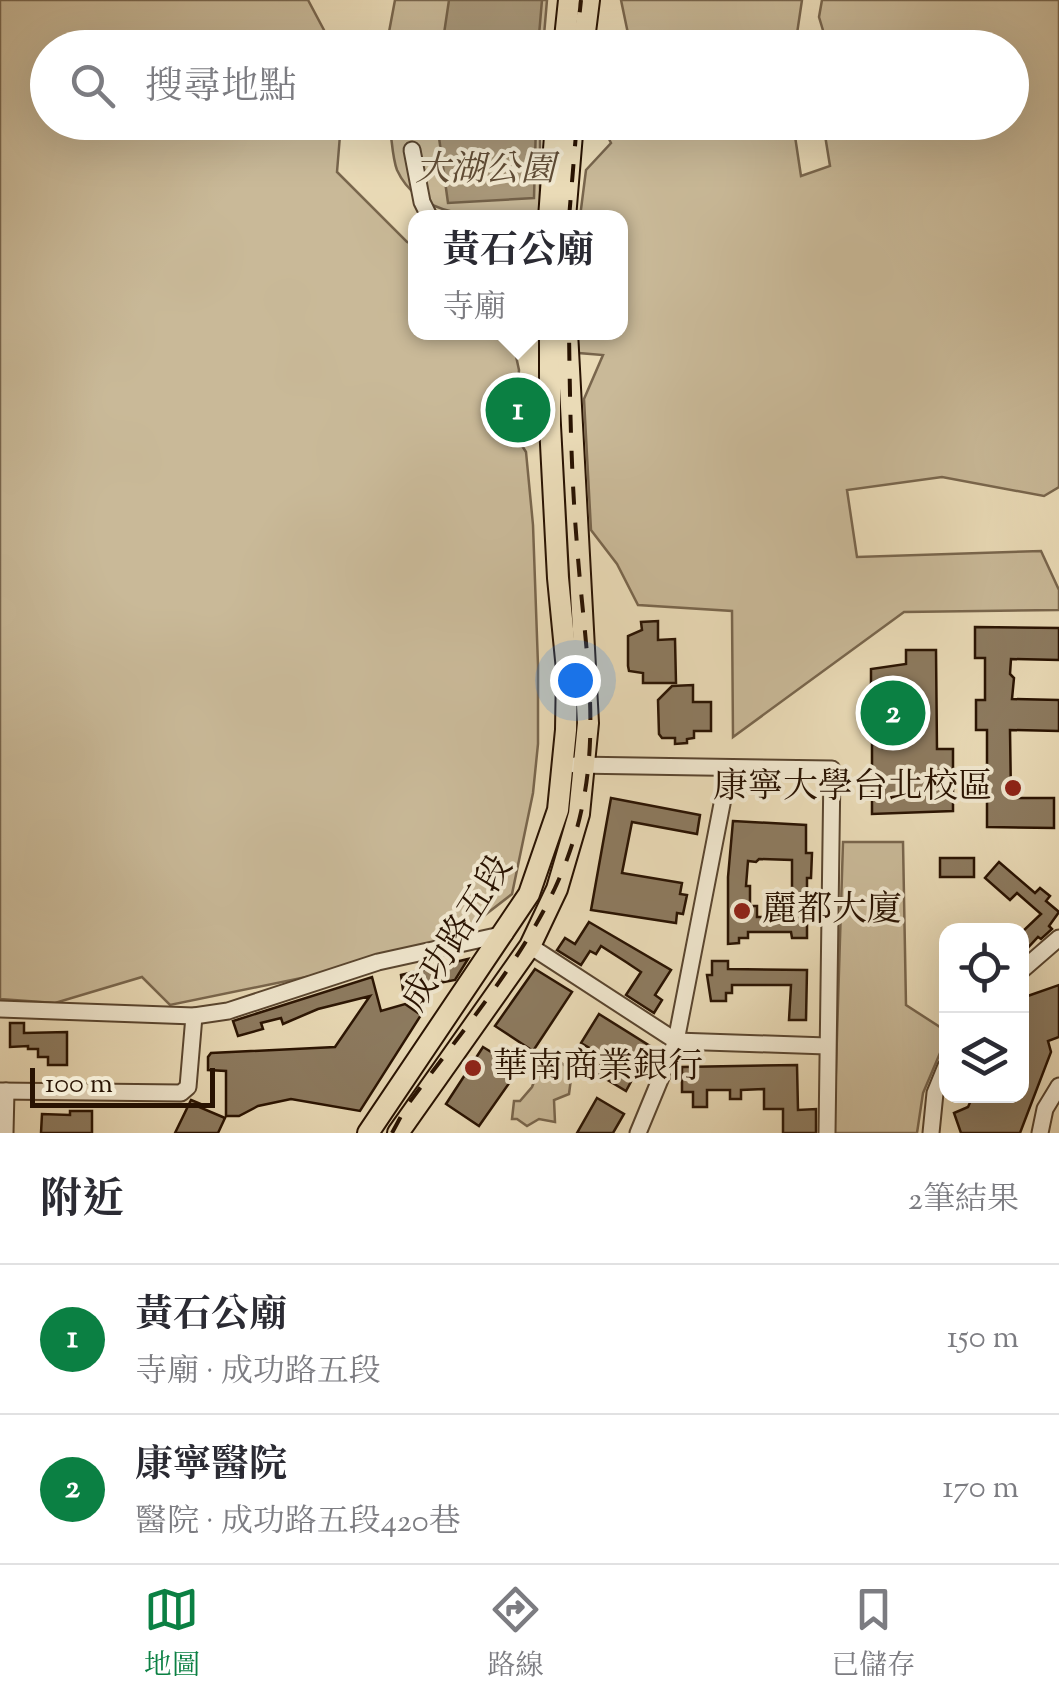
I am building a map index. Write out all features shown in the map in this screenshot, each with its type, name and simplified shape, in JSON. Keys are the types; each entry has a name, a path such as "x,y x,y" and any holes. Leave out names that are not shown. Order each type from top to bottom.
{"main road":[{"path":"566,30 569,0"},
{"path":"585,30 588,0"},
{"path":"550,210 555,140"},
{"path":"566,210 572,140"},
{"name":"成功路五段","path":"368,1133 530,894 558,810 566,670 556,540 550,340"},
{"name":"成功路五段","path":"398,1133 530,946 557,889 579,814 588,724 567,340"}],"street":[{"path":"412,150 426,210"},
{"path":"562,765 832,769 828,1133"},
{"path":"638,1133 676,1041 729,768"},
{"path":"0,1009 194,1016 228,1011 378,962 505,934"},
{"path":"1029,964 1059,938"},
{"path":"530,946 676,1041 827,1046"},
{"path":"6,1133 3,1091 182,1093 188,1087 194,1016"},
{"path":"931,1133 939,1085"},
{"path":"1040,1133 1045,1109 1059,1086"}],"green space":[{"path":"0,0 308,0 324,30 30,30 30,140 340,140 337,172 408,242 408,340 513,340 519,370 518,383 508,401 507,422 526,452 533,525 538,744 533,793 512,894 459,935 311,976 170,1005 142,977 55,1003 0,999"},
{"name":"大湖公園","path":"395,0 547,0 544,30 389,30"},
{"path":"621,0 802,0 798,30 627,30"},
{"path":"822,0 1059,0 1059,487 1044,496 942,477 847,490 857,557 1041,551 1059,590 1059,610 904,612 733,737 732,611 638,605 617,564 591,530 584,399 603,355 579,353 578,340 628,340 628,210 581,210 586,170 611,143 610,140 796,140 801,176 830,166 826,140 1029,140 1029,30 823,30 819,17"},
{"name":"大湖公園","path":"391,140 540,140 540,210 440,208 408,187 394,159"},
{"path":"843,842 903,842 906,1005 939,1026 939,1055 923,1093 917,1133 834,1133"},
{"path":"552,1061 572,1071 569,1094 554,1100 555,1122 539,1119 527,1126 512,1119 514,1101 520,1101 532,1087 539,1069"}],"shaded area":[{"path":"449,0 542,0 539,30 445,30"},
{"path":"439,140 536,140 534,198 448,203"}],"building":[{"path":"658,621 658,640 675,639 676,683 643,683 643,673 629,671 628,636 642,630 641,622"},
{"path":"975,627 1059,628 1059,660 1011,659 1010,674 1014,678 1012,699 1059,700 1059,731 1010,730 1011,798 1054,798 1054,828 987,827 987,730 976,730 976,700 985,700 985,658 975,658"},
{"path":"906,650 936,650 937,749 953,749 953,811 872,814 872,733 890,733 890,698 871,698 871,669 906,664"},
{"path":"693,685 693,702 711,702 711,731 694,731 694,738 687,739 687,743 675,744 675,738 662,738 659,734 658,700 672,686"},
{"path":"611,798 700,815 697,834 632,822 622,873 682,883 680,894 687,895 683,914 677,913 676,923 591,910"},
{"path":"733,821 806,825 806,853 812,853 811,878 807,878 807,938 792,938 791,932 748,932 748,938 728,944","holes":["792,860 792,904 786,904 786,917 757,917 757,906 750,906 750,886 746,886 748,861"]},
{"path":"940,858 974,858 974,877 940,877"},
{"path":"999,862 1035,893 1040,888 1050,896 1046,901 1059,912 1049,926 1052,929 1029,947 1029,925 1041,914 1017,893 1010,900 985,878"},
{"path":"589,922 671,970 655,995 662,1000 654,1013 626,995 641,972 626,962 601,946 596,954 590,951 581,965 557,950 565,938 575,944"},
{"path":"468,959 455,980 403,990 401,975"},
{"path":"712,961 728,961 728,969 807,970 806,1020 789,1020 791,985 732,985 726,1001 711,1001 707,975 712,975"},
{"path":"535,969 572,992 533,1051 495,1026"},
{"path":"372,977 381,1011 405,1004 421,1015 360,1111 291,1099 258,1106 239,1116 226,1116 226,1071 208,1070 211,1053 335,1047 370,996 318,1009 283,1024 281,1018 261,1023 263,1029 238,1036 233,1021"},
{"path":"1059,985 1059,1037 1048,1041 1051,1052 1020,1133 961,1133 954,1113 970,1103 1029,1103 1029,996"},
{"path":"599,1014 650,1046 626,1091 596,1073 605,1057 581,1043"},
{"path":"10,1023 24,1023 24,1033 67,1032 67,1065 48,1065 48,1057 38,1057 38,1049 10,1047"},
{"path":"483,1047 519,1069 479,1126 446,1104"},
{"path":"797,1065 798,1110 816,1109 816,1133 783,1133 783,1109 764,1109 764,1089 741,1090 741,1099 730,1099 730,1090 707,1090 707,1107 693,1107 693,1092 682,1092 682,1067"},
{"path":"597,1098 624,1114 613,1133 577,1133"},
{"path":"191,1100 225,1118 218,1133 175,1133"},
{"path":"70,1111 92,1111 92,1133 41,1133 42,1114 70,1115"}],"railway":[{"path":"578,30 581,0"},
{"path":"570,210 576,140"},
{"path":"392,1133 406,1107 486,1001 540,917 572,844 583,801 589,759 589,677 573,492 569,340"}],"place":[{"name":"黃石公廟","path":"518,410"},
{"name":"康寧醫院","path":"893,713"},
{"name":"康寧大學台北校區","path":"1013,788"},
{"name":"麗都大廈","path":"742,911"},
{"name":"華南商業銀行","path":"473,1068"}]}
